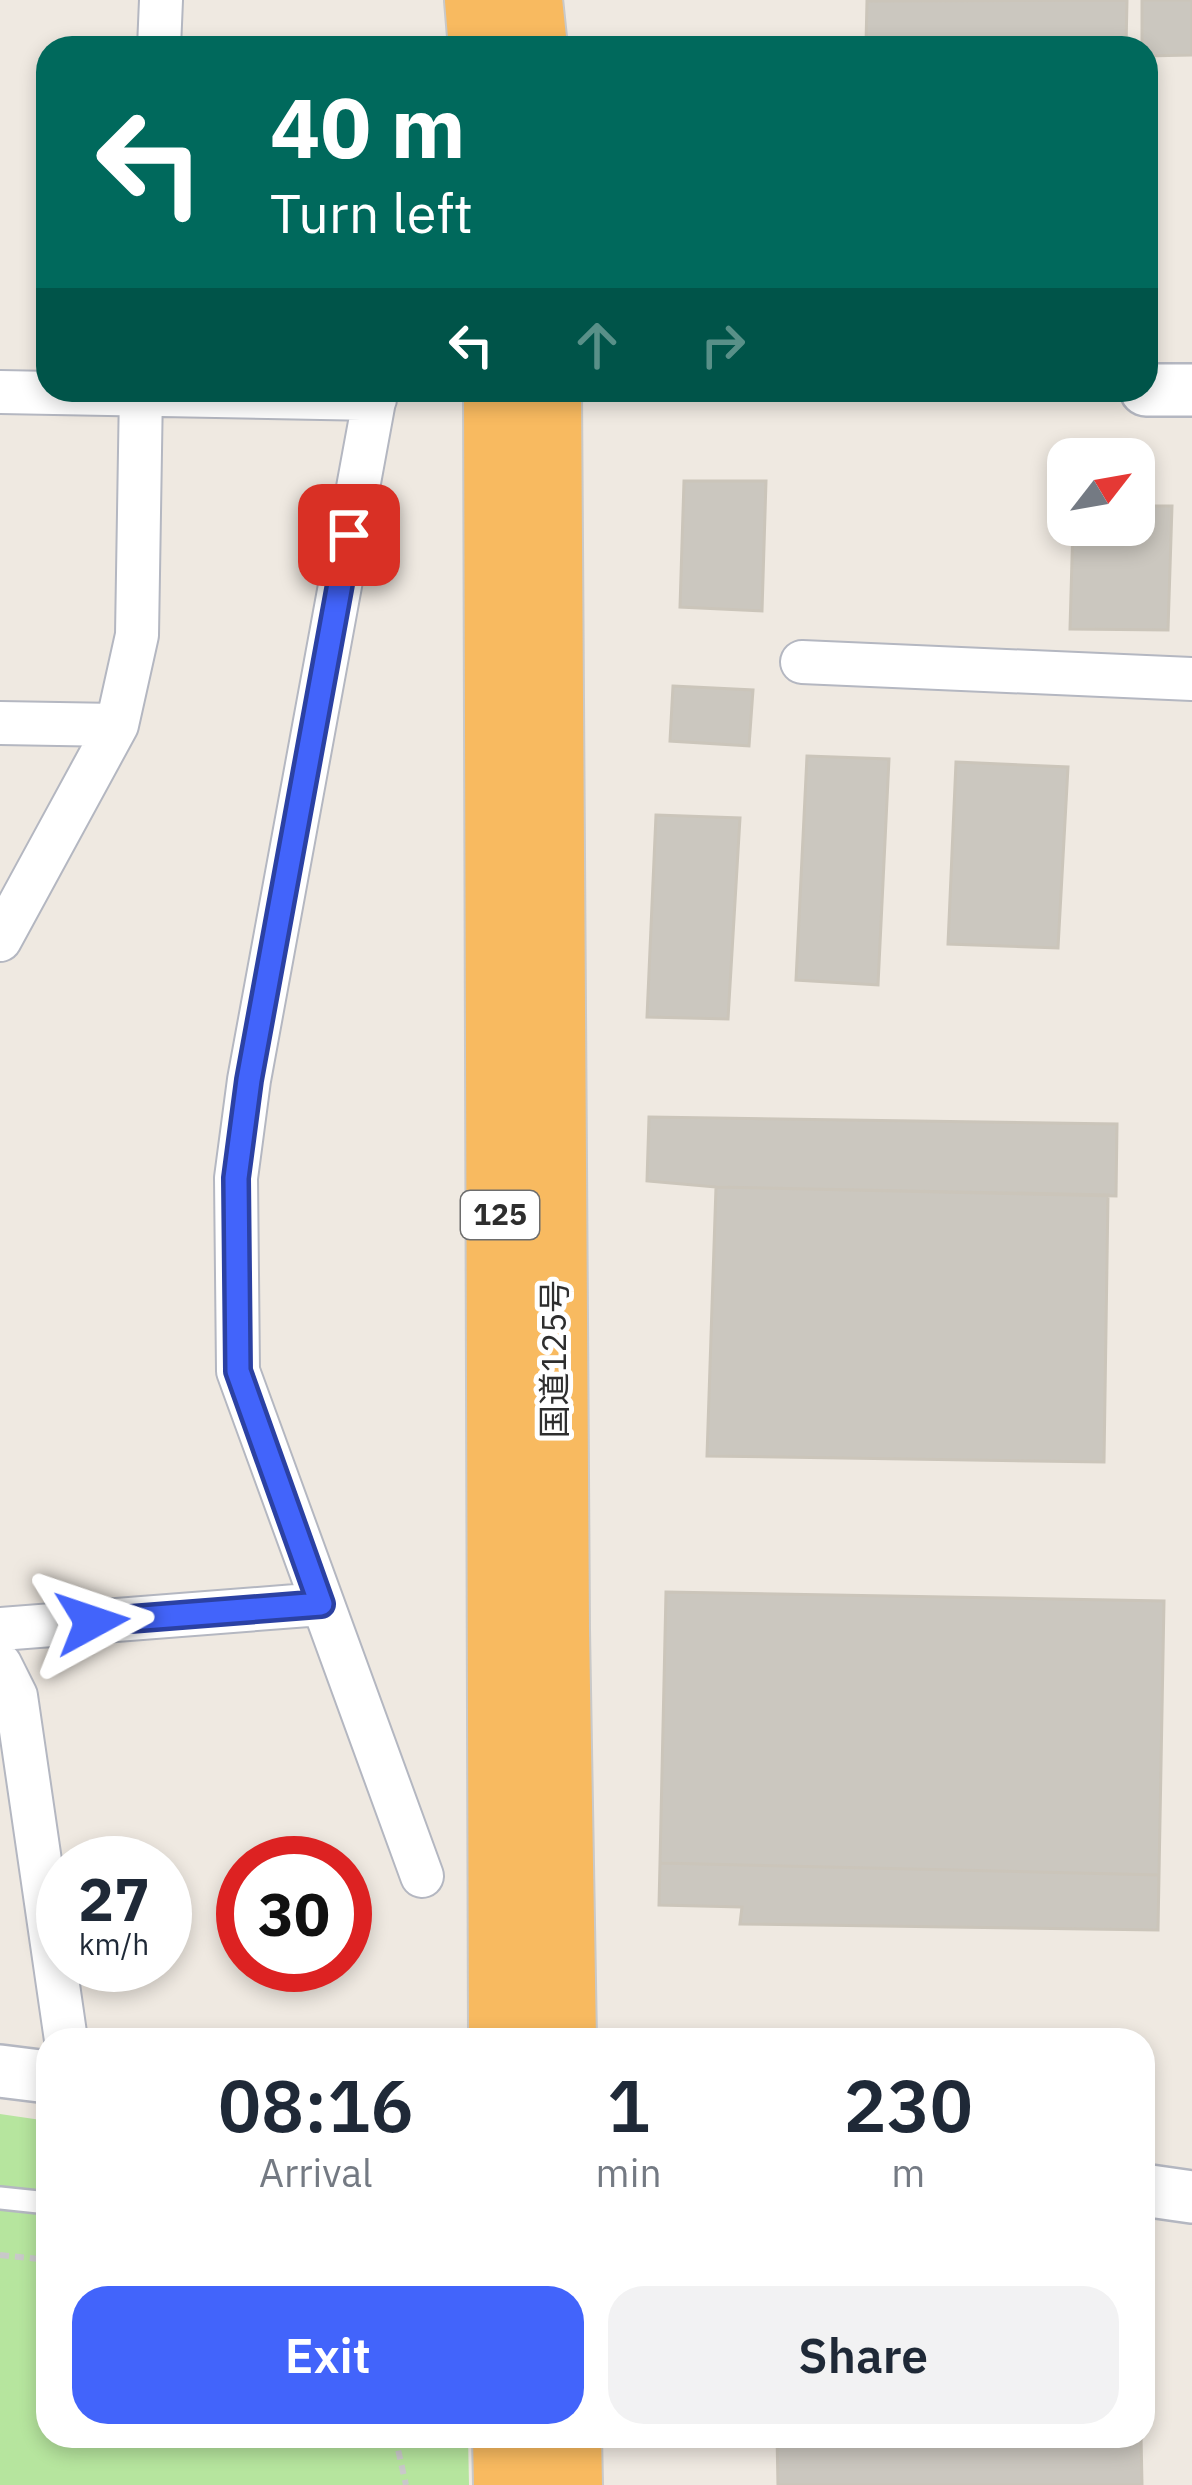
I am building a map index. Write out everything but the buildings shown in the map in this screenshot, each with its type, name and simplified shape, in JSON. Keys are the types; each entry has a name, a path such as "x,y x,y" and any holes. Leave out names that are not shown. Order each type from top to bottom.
{"highway":[{"path":"478,0 481,36"},
{"path":"529,0 532,36"},
{"name":"国道125号","path":"497,402 502,2028"},
{"name":"国道125号","path":"548,402 563,2028"},
{"path":"506,2448 507,2485"},
{"path":"568,2448 569,2485"}],"street":[{"path":"159,36 161,0"},
{"path":"1158,390 1192,390"},
{"path":"0,392 36,392"},
{"path":"0,940 117,725 137,635 141,402"},
{"path":"374,402 249,1080 236,1178 238,1371 422,1876"},
{"path":"802,662 1192,679"},
{"path":"0,723 117,725"},
{"path":"0,1629 321,1604"},
{"path":"0,1664 16,1696 64,2028"},
{"path":"0,2071 36,2076"},
{"path":"1155,2192 1192,2197"}],"lane":[{"path":"0,2198 36,2202"}],"path":[{"path":"0,2255 36,2259"},
{"path":"398,2448 406,2485"}],"green space":[{"path":"0,2114 36,2119 36,2448 468,2448 469,2485 0,2485"}],"route":[{"path":"92,1622 321,1604 238,1371 236,1178 249,1080 349,535"}]}
